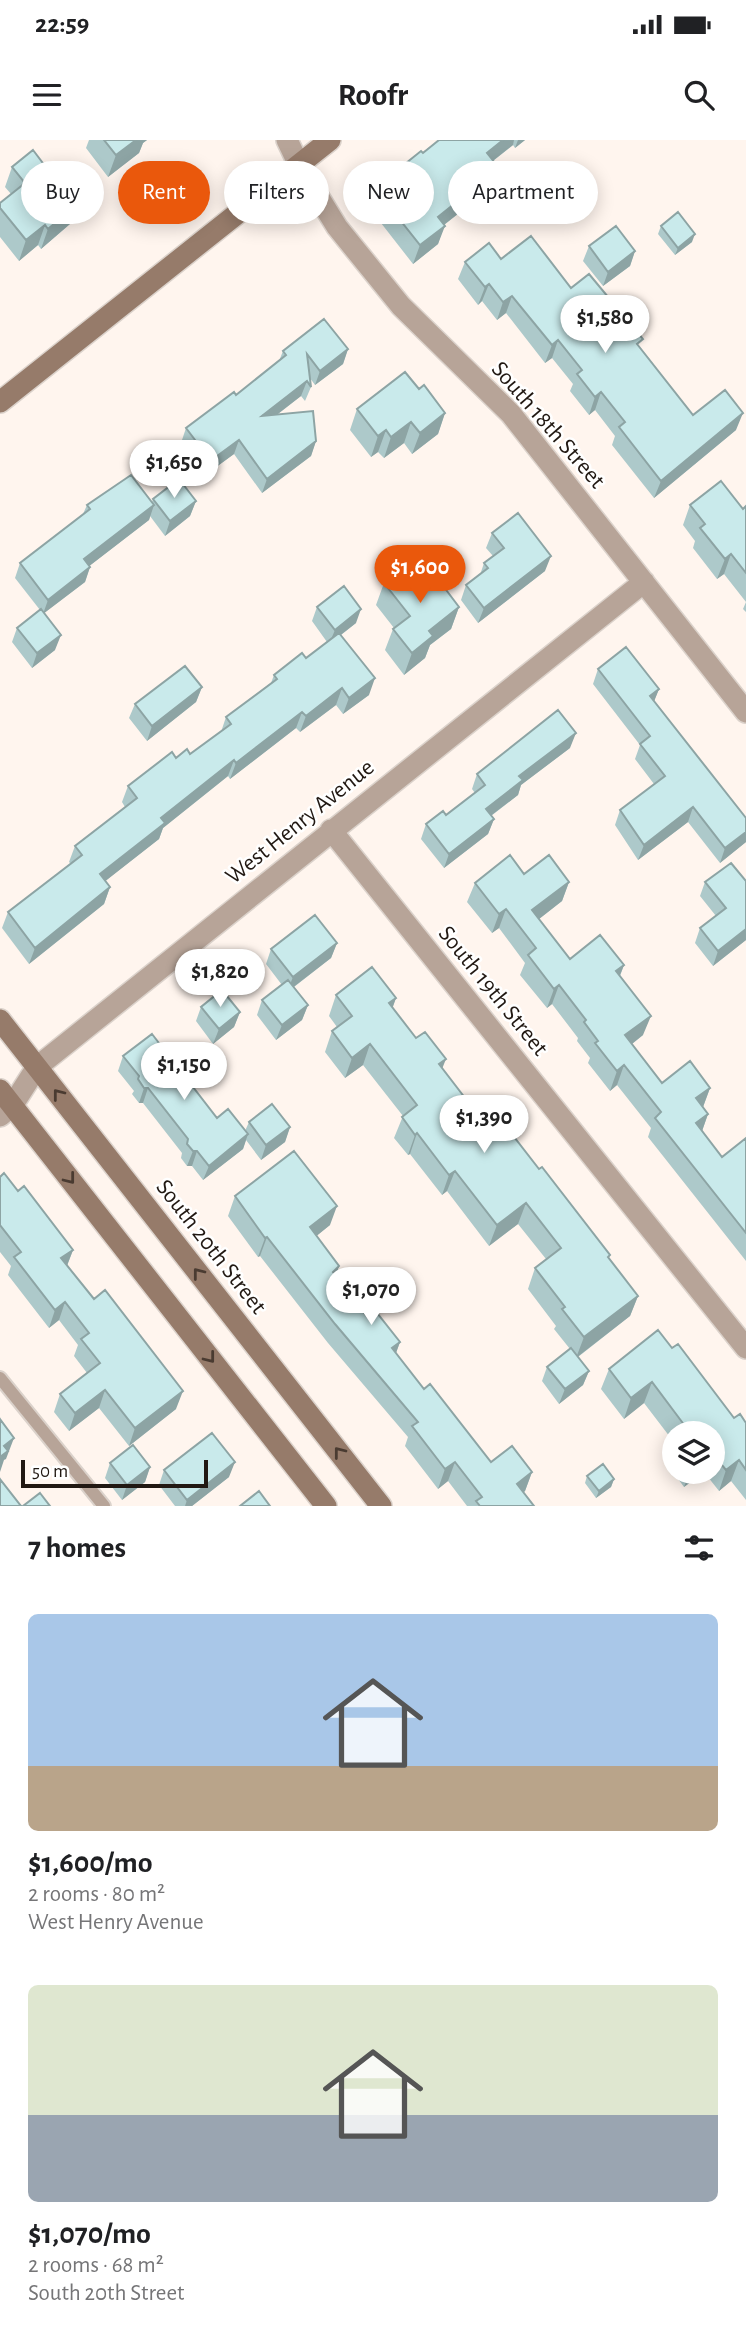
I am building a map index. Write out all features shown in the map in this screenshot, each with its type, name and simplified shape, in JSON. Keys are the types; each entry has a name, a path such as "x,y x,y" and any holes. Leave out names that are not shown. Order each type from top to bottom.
{"street":[{"name":"South 18th Street","path":"287,140 297,161"},
{"path":"304,161 330,140"},
{"name":"South 18th Street","path":"329,214 401,306 511,414 746,712"},
{"path":"0,402 225,224"},
{"name":"West Henry Avenue","path":"4,1104 37,1067 644,582"},
{"name":"South 19th Street","path":"331,830 746,1348"},
{"name":"South 20th Street","path":"0,1020 381,1506"},
{"path":"4,1104 326,1506"}],"lane":[{"path":"0,1378 104,1506"}],"building":[{"path":"104,140 136,140 116,155"},
{"path":"439,140 503,140 487,153 493,161 448,161 448,209 438,217 445,226 420,245 403,224 434,224 434,161 409,161 421,151 423,153"},
{"path":"33,150 41,161 21,161 21,178 12,167"},
{"path":"21,186 21,224 54,224 48,229 45,225 26,240 0,208 0,203"},
{"path":"678,212 695,234 678,248 661,226"},
{"path":"616,226 635,251 608,272 589,246"},
{"path":"531,236 571,288 589,274 643,339 637,344 693,415 725,390 743,413 661,481 619,427 625,422 601,392 595,397 577,374 582,370 558,340 552,345 512,296 503,302 489,284 485,287 465,262 489,243 501,259"},
{"path":"324,319 348,349 320,371 307,354 311,387 307,381 262,416 313,411 316,441 267,479 239,440 213,459 210,455 208,457 186,428 234,392 236,395 286,355 283,351"},
{"path":"405,372 419,389 424,385 445,413 420,433 411,422 391,437 386,430 378,436 357,409"},
{"path":"131,475 154,505 84,559 90,567 48,600 20,563 90,509 87,505"},
{"path":"179,479 196,501 170,521 153,499"},
{"path":"721,481 743,509 746,506 746,573 731,554 725,559 700,528 705,524 690,505"},
{"path":"518,513 551,556 484,608 466,585 488,568 484,563 504,548 492,533"},
{"path":"411,562 423,577 431,570 459,607 429,631 433,636 412,653 393,629 410,616 384,583"},
{"path":"344,586 361,609 335,630 317,607"},
{"path":"41,609 61,635 37,653 17,628"},
{"path":"339,633 375,678 349,698 342,688 306,716 302,712 236,763 234,760 161,818 165,823 100,874 110,887 35,948 8,912 82,855 75,846 137,798 128,786 172,752 176,758 187,749 190,754 231,724 226,717 277,679 274,675 302,653 306,658"},
{"path":"626,647 659,689 650,696 746,818 746,832 725,848 693,807 644,845 620,810 665,776 640,744 650,736 598,669"},
{"path":"185,666 202,687 152,726 135,704"},
{"path":"558,710 576,733 519,776 523,780 486,809 494,819 449,854 426,824 443,811 446,815 485,785 477,774"},
{"path":"510,855 524,874 549,855 569,882 532,910 570,959 600,935 624,965 616,971 651,1016 625,1035 662,1083 690,1061 710,1088 696,1098 708,1114 696,1123 722,1157 746,1138 746,1233 655,1118 661,1112 624,1065 617,1071 595,1043 598,1041 584,1022 586,1020 559,985 554,989 528,955 536,948 506,909 499,914 475,883"},
{"path":"731,863 746,881 746,929 718,951 700,928 726,908 705,882"},
{"path":"315,915 337,943 293,977 271,949"},
{"path":"372,967 396,998 389,1003 416,1038 425,1032 446,1059 439,1064 472,1107 481,1101 497,1122 501,1120 539,1169 542,1167 638,1296 584,1337 535,1268 561,1248 526,1203 497,1225 455,1171 449,1175 402,1117 417,1105 370,1044 352,1058 332,1031 352,1016 336,995"},
{"path":"288,980 308,1005 282,1025 262,1000"},
{"path":"222,990 240,1012 219,1029 201,1007"},
{"path":"152,1034 217,1118 228,1109 248,1134 209,1166 197,1151 193,1151 187,1144 188,1139 148,1088 144,1088 139,1076 123,1056"},
{"path":"272,1104 290,1127 266,1145 249,1122"},
{"path":"294,1151 337,1206 310,1227 339,1266 333,1272 369,1319 377,1313 400,1342 392,1348 424,1389 430,1384 491,1462 512,1446 532,1472 517,1484 534,1506 480,1506 476,1501 482,1497 455,1462 445,1469 412,1426 418,1422 335,1324 267,1237 265,1238 235,1196"},
{"path":"4,1173 18,1191 24,1186 73,1250 61,1258 94,1299 105,1290 183,1391 135,1428 105,1390 75,1413 60,1394 100,1363 81,1339 89,1333 65,1302 55,1310 14,1257 21,1252 0,1225 0,1177"},
{"path":"658,1330 672,1348 678,1344 734,1418 740,1414 746,1423 746,1470 739,1460 725,1469 725,1421 681,1421 652,1382 631,1398 609,1369"},
{"path":"571,1348 589,1371 565,1389 547,1367"},
{"path":"0,1419 14,1438 4,1446 8,1451 0,1457"},
{"path":"212,1433 235,1462 187,1500 164,1470"},
{"path":"133,1445 150,1467 127,1485 110,1463"},
{"path":"603,1464 614,1479 599,1491 587,1476"},
{"path":"0,1479 21,1506 0,1506"},
{"path":"259,1491 270,1506 240,1506"},
{"path":"40,1493 50,1506 23,1506"}]}
